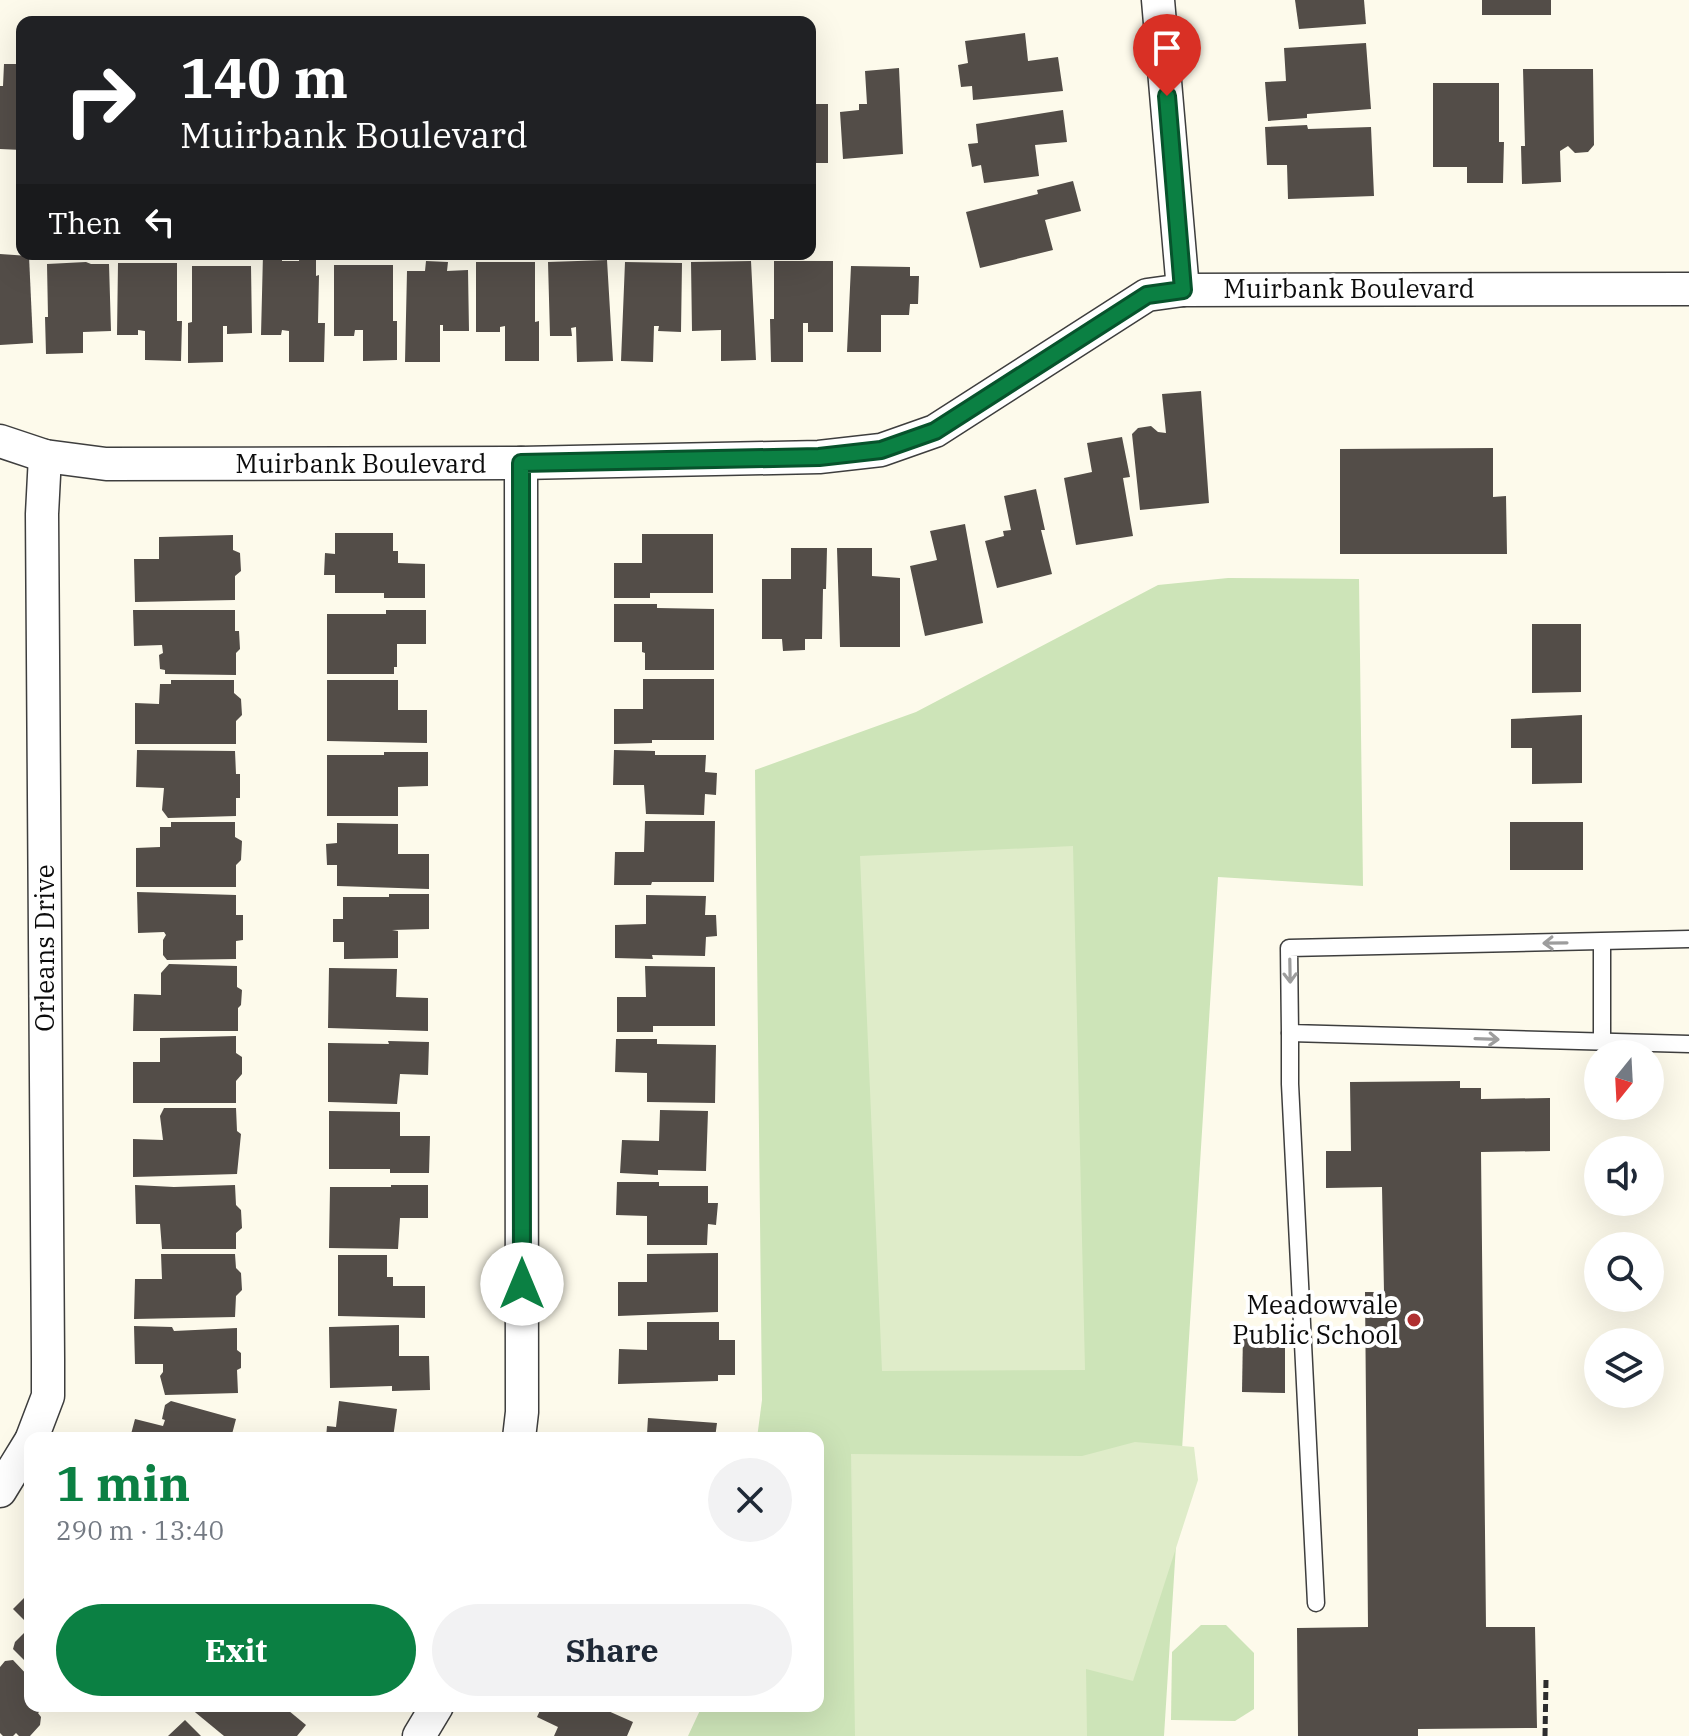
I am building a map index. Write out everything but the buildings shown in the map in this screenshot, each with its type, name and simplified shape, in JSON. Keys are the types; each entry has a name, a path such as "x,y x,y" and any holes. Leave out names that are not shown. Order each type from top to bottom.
{"street":[{"path":"1158,0 1183,290"},
{"name":"Muirbank Boulevard","path":"0,441 45,456 106,464 521,463 819,457 881,450 935,431 1147,295 1183,290 1689,289"},
{"name":"Orleans Drive","path":"34,1432 48,1396 42,514 45,456"},
{"path":"520,1432 521,463"},
{"name":"Orleans Drive","path":"0,1491 24,1452"},
{"path":"419,1736 433,1712"}],"lane":[{"path":"1316,1603 1290,1084 1289,948 1689,939"},
{"path":"1602,942 1602,1040"},
{"path":"1290,1033 1584,1041"},
{"path":"1664,1043 1689,1044"}],"path":[{"path":"1545,1736 1546,1680"}],"green space":[{"path":"1228,578 1359,579 1363,886 1218,877 1164,1736 688,1736 699,1712 824,1712 824,1432 758,1432 762,1400 755,770 916,712 1158,585"},
{"path":"1073,846 1085,1370 882,1371 860,856"},
{"path":"1135,1442 1194,1447 1198,1480 1133,1681 1086,1669 1087,1736 855,1736 851,1454 1082,1456"},
{"path":"1201,1625 1226,1625 1254,1653 1254,1709 1235,1721 1171,1720 1172,1652"}],"place":[{"name":"Meadowvale Public School","path":"1414,1320"}],"route":[{"path":"522,1284 521,463 819,457 881,450 935,431 1147,295 1183,290 1167,96"}]}
